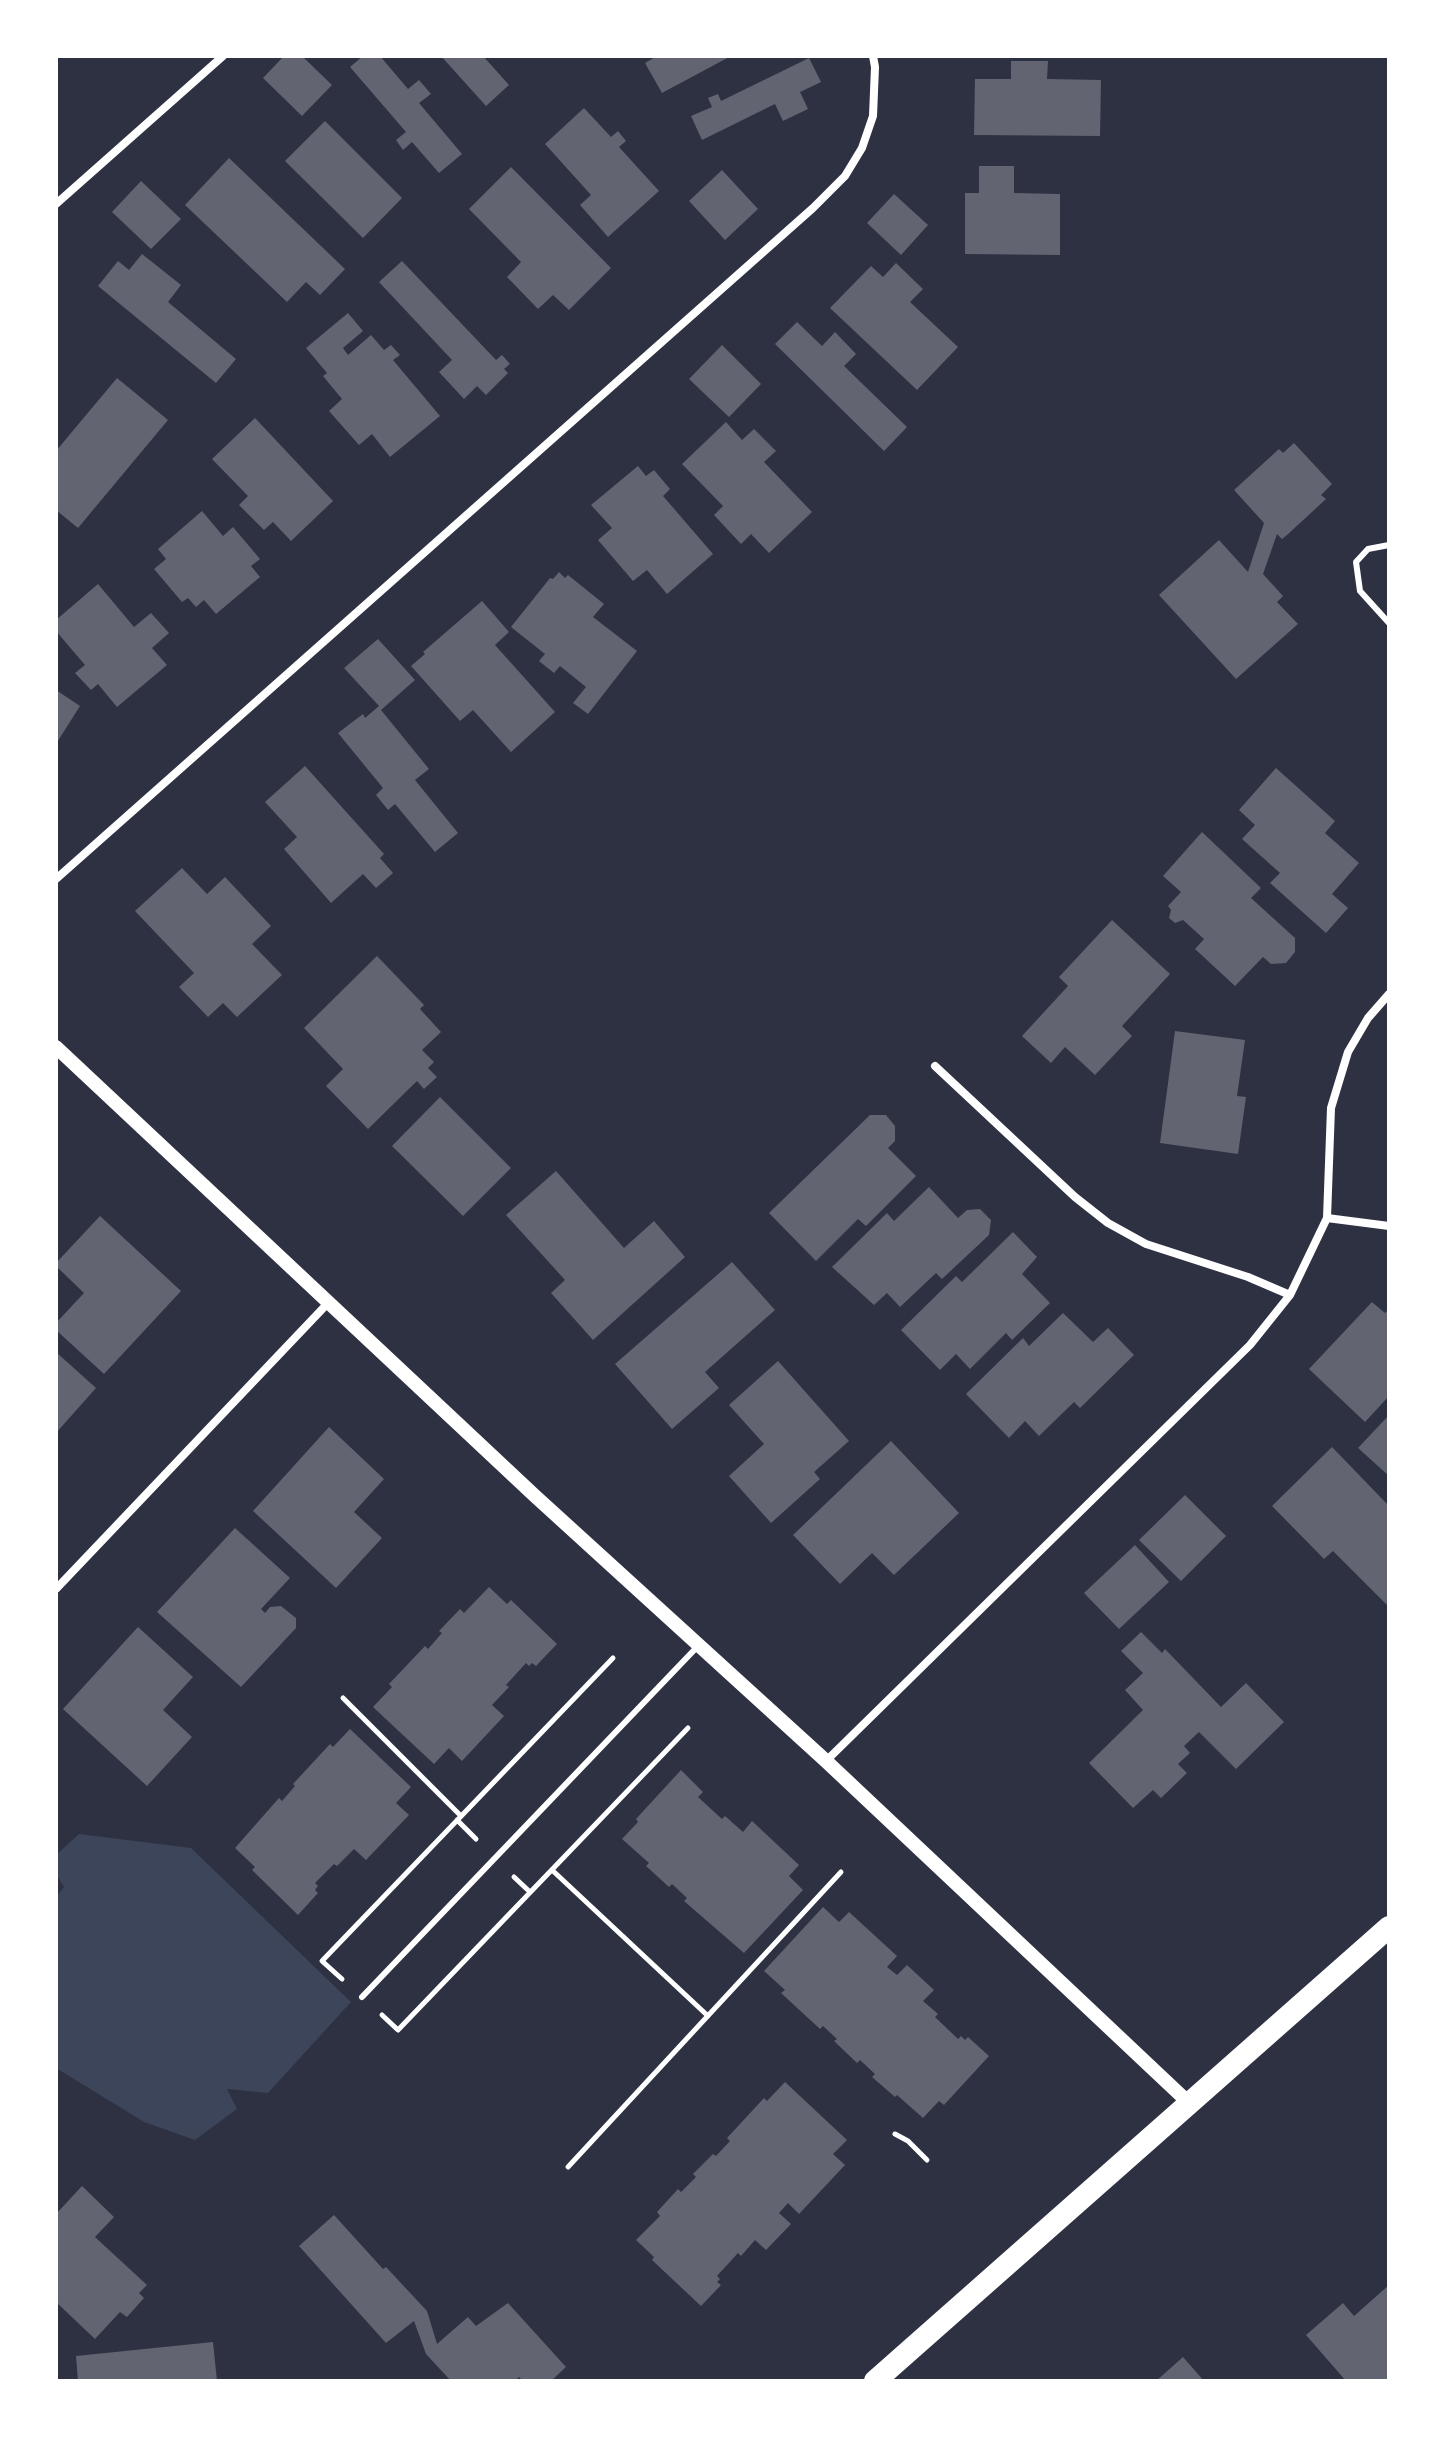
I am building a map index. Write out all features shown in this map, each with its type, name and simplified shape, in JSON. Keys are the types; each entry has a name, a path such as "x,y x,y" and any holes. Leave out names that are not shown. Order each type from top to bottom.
{"highway":[{"path":"875,2381 1389,1927"}],"street":[{"path":"56,204 223,56"},
{"path":"56,879 801,219 845,176 862,148 873,116 873,56"},
{"path":"826,1761 1250,1345 1290,1295 1327,1218 1331,1108 1348,1052 1368,1018 1389,994"},
{"path":"56,1047 698,1646 826,1761 1189,2103"},
{"path":"935,1066 1075,1197 1108,1223 1146,1244 1248,1277 1290,1295"},
{"path":"1327,1218 1389,1226"},
{"path":"56,1589 329,1302"}],"lane":[{"path":"1389,545 1368,549 1356,562 1360,591 1389,623"},
{"path":"362,1997 698,1646"}],"path":[{"path":"322,1961 613,1658"},
{"path":"343,1698 461,1816"},
{"path":"398,2030 688,1728"},
{"path":"552,1870 708,2016"},
{"path":"568,2167 841,1872"},
{"path":"895,2134 908,2141 927,2160"}],"shaded area":[{"path":"79,1834 191,1848 351,2002 268,2093 227,2089 237,2109 195,2140 144,2122 56,2068 56,1897 64,1887 56,1874 56,1855"}],"building":[{"path":"284,56 302,56 332,85 302,116 263,78"},
{"path":"363,56 380,56 408,89 419,80 431,94 419,103 462,154 439,173 412,142 403,150 396,140 406,132 350,67"},
{"path":"441,56 483,56 509,85 486,106"},
{"path":"657,56 731,56 662,93 645,63"},
{"path":"809,58 821,82 800,92 808,109 783,121 775,104 702,140 691,116 712,107 708,98 718,94 721,101"},
{"path":"1011,61 1048,61 1047,79 1101,80 1100,136 974,135 975,79 1011,79"},
{"path":"584,108 611,137 618,131 626,141 619,147 659,191 608,237 580,205 591,195 545,144"},
{"path":"325,121 402,198 363,238 285,161"},
{"path":"229,158 345,269 320,295 306,282 287,302 185,205"},
{"path":"979,166 1014,166 1014,193 1060,194 1060,255 965,254 965,193 979,193"},
{"path":"511,167 611,268 569,310 553,295 538,309 507,277 521,262 469,209"},
{"path":"722,170 758,209 725,240 689,201"},
{"path":"141,181 181,219 151,249 112,212"},
{"path":"894,194 928,225 901,255 867,223"},
{"path":"142,254 181,285 168,302 236,359 216,383 98,286 118,261 129,270"},
{"path":"402,261 496,360 502,355 510,364 504,369 508,373 486,395 477,386 464,399 439,372 452,360 379,282"},
{"path":"896,263 923,289 910,302 958,347 917,390 830,308 871,266 883,277"},
{"path":"348,313 363,331 343,348 348,355 371,335 384,350 391,345 400,355 393,360 440,416 390,457 372,434 359,445 329,411 342,399 323,376 327,373 306,348"},
{"path":"797,322 822,346 835,332 856,354 844,366 907,427 884,451 775,344"},
{"path":"722,345 761,384 729,417 689,379"},
{"path":"117,378 168,420 78,528 56,510 56,451"},
{"path":"255,418 333,501 291,541 273,522 264,530 239,505 248,496 212,459"},
{"path":"726,422 742,440 754,429 776,451 764,462 812,512 769,553 751,534 741,544 714,515 723,506 682,464"},
{"path":"1294,443 1332,484 1321,495 1326,499 1287,535 1282,539 1277,534 1263,574 1283,596 1277,602 1298,624 1236,679 1159,595 1219,540 1248,572 1264,523 1234,490 1279,449 1283,453"},
{"path":"638,466 646,476 654,470 670,489 663,496 713,554 667,594 647,570 633,581 598,540 612,528 591,505"},
{"path":"202,511 223,536 233,527 260,559 251,566 260,577 216,614 204,600 196,607 188,598 182,602 154,569 166,559 158,549"},
{"path":"559,572 565,578 568,575 604,604 593,617 637,651 588,714 573,703 586,687 560,666 554,673 539,661 545,654 511,627 550,578 553,579"},
{"path":"98,584 134,627 151,613 169,633 152,648 167,665 117,707 98,684 91,690 75,673 85,665 56,631 56,620"},
{"path":"482,601 509,632 495,645 555,712 511,752 473,710 460,721 411,666"},
{"path":"378,639 415,680 381,710 429,769 415,780 458,833 435,852 395,804 388,810 376,795 383,788 338,733 379,706 344,668"},
{"path":"56,690 80,706 56,744"},
{"path":"305,766 384,854 380,858 393,873 376,888 363,874 331,903 284,849 297,837 265,802"},
{"path":"1276,768 1335,821 1325,833 1359,863 1332,894 1348,908 1326,933 1270,883 1280,873 1242,839 1255,825 1239,810"},
{"path":"1202,832 1261,888 1251,898 1295,938 1295,952 1286,963 1271,964 1263,957 1235,986 1195,949 1204,939 1183,920 1175,923 1169,918 1171,910 1168,906 1181,892 1163,876"},
{"path":"182,868 207,894 225,877 271,926 252,944 282,975 237,1017 223,1003 208,1017 179,987 194,973 135,911"},
{"path":"1112,920 1170,974 1122,1026 1132,1036 1095,1075 1065,1047 1051,1063 1022,1036 1068,986 1059,977"},
{"path":"377,956 424,1005 420,1009 441,1032 422,1050 434,1062 428,1068 437,1077 424,1089 417,1081 368,1129 326,1086 343,1069 304,1028"},
{"path":"1175,1031 1245,1040 1237,1096 1246,1097 1238,1154 1160,1143"},
{"path":"440,1097 511,1168 463,1216 392,1146"},
{"path":"870,1115 886,1115 895,1126 895,1141 888,1148 916,1176 866,1226 858,1219 816,1261 769,1213"},
{"path":"556,1171 624,1248 654,1221 685,1257 593,1340 551,1293 565,1280 506,1215"},
{"path":"929,1187 958,1218 967,1210 980,1209 991,1220 989,1235 942,1279 936,1273 900,1307 887,1293 874,1305 832,1267 887,1213 894,1221"},
{"path":"100,1216 181,1291 104,1374 56,1330 56,1323 84,1293 56,1263"},
{"path":"1013,1232 1037,1257 1022,1274 1050,1303 1012,1340 1006,1333 970,1369 956,1354 940,1370 901,1330 956,1276 962,1282"},
{"path":"732,1262 775,1310 705,1372 719,1388 672,1429 615,1364"},
{"path":"1372,1302 1385,1313 1389,1309 1389,1396 1365,1422 1309,1369"},
{"path":"1063,1313 1093,1342 1108,1328 1134,1355 1080,1408 1074,1402 1039,1436 1025,1421 1009,1438 966,1394 1023,1338 1029,1346"},
{"path":"56,1352 96,1388 56,1433"},
{"path":"778,1361 849,1441 814,1472 820,1479 771,1523 729,1476 764,1444 729,1405"},
{"path":"1389,1415 1389,1476 1358,1448"},
{"path":"329,1427 384,1479 354,1512 382,1538 336,1588 253,1511"},
{"path":"891,1441 959,1513 894,1575 872,1553 840,1584 793,1535"},
{"path":"1332,1447 1389,1506 1389,1607 1333,1551 1324,1559 1272,1506"},
{"path":"1185,1495 1226,1536 1181,1581 1139,1540"},
{"path":"235,1528 290,1578 261,1609 265,1613 270,1607 281,1606 296,1618 296,1628 241,1687 157,1612"},
{"path":"1135,1545 1169,1582 1119,1629 1084,1593"},
{"path":"489,1587 507,1604 511,1600 557,1644 536,1666 526,1663 506,1685 509,1687 492,1705 504,1716 462,1761 449,1748 434,1764 373,1707 392,1687 389,1684 425,1646 428,1649 442,1633 439,1631 460,1609 464,1613"},
{"path":"138,1627 193,1677 163,1710 192,1737 147,1786 63,1709"},
{"path":"1141,1632 1162,1653 1165,1649 1221,1707 1246,1683 1284,1722 1236,1769 1199,1732 1184,1746 1190,1753 1178,1764 1187,1773 1161,1798 1153,1790 1133,1808 1089,1763 1143,1710 1125,1690 1143,1673 1121,1651"},
{"path":"350,1729 411,1787 396,1803 409,1815 366,1860 354,1849 337,1866 334,1864 315,1883 318,1893 298,1915 252,1870 255,1867 235,1848 279,1798 282,1801 295,1786 293,1784 330,1744 333,1747"},
{"path":"681,1770 703,1792 698,1797 722,1819 725,1816 743,1832 752,1821 799,1865 789,1876 803,1890 744,1953 684,1901 687,1898 672,1884 669,1887 646,1866 649,1863 622,1839"},
{"path":"823,1907 839,1922 849,1912 897,1956 887,1967 897,1975 907,1965 934,1990 923,2001 938,2014 935,2017 958,2039 968,2037 989,2056 944,2105 939,2101 923,2118 872,2077 875,2074 860,2060 857,2063 823,2026 820,2029 781,1993 785,1990 764,1971"},
{"path":"785,2082 847,2140 833,2154 845,2165 799,2214 788,2203 779,2213 791,2224 766,2250 755,2240 741,2256 738,2253 717,2276 720,2279 717,2282 721,2285 701,2306 652,2260 654,2257 636,2240 660,2216 657,2212 678,2189 681,2192 696,2177 693,2174 713,2154 716,2156 730,2141 727,2138 764,2098 767,2101"},
{"path":"82,2186 114,2217 95,2237 147,2285 139,2293 144,2298 127,2317 120,2312 95,2339 56,2302 56,2214"},
{"path":"334,2215 427,2311 437,2344 468,2317 476,2326 508,2303 566,2367 551,2381 523,2381 519,2377 515,2381 451,2381 426,2354 414,2321 386,2343 299,2246"},
{"path":"1389,2285 1389,2381 1346,2381 1306,2335 1343,2303 1354,2316"},
{"path":"213,2342 217,2381 78,2381 76,2356"},
{"path":"1183,2357 1204,2381 1156,2381"}]}
